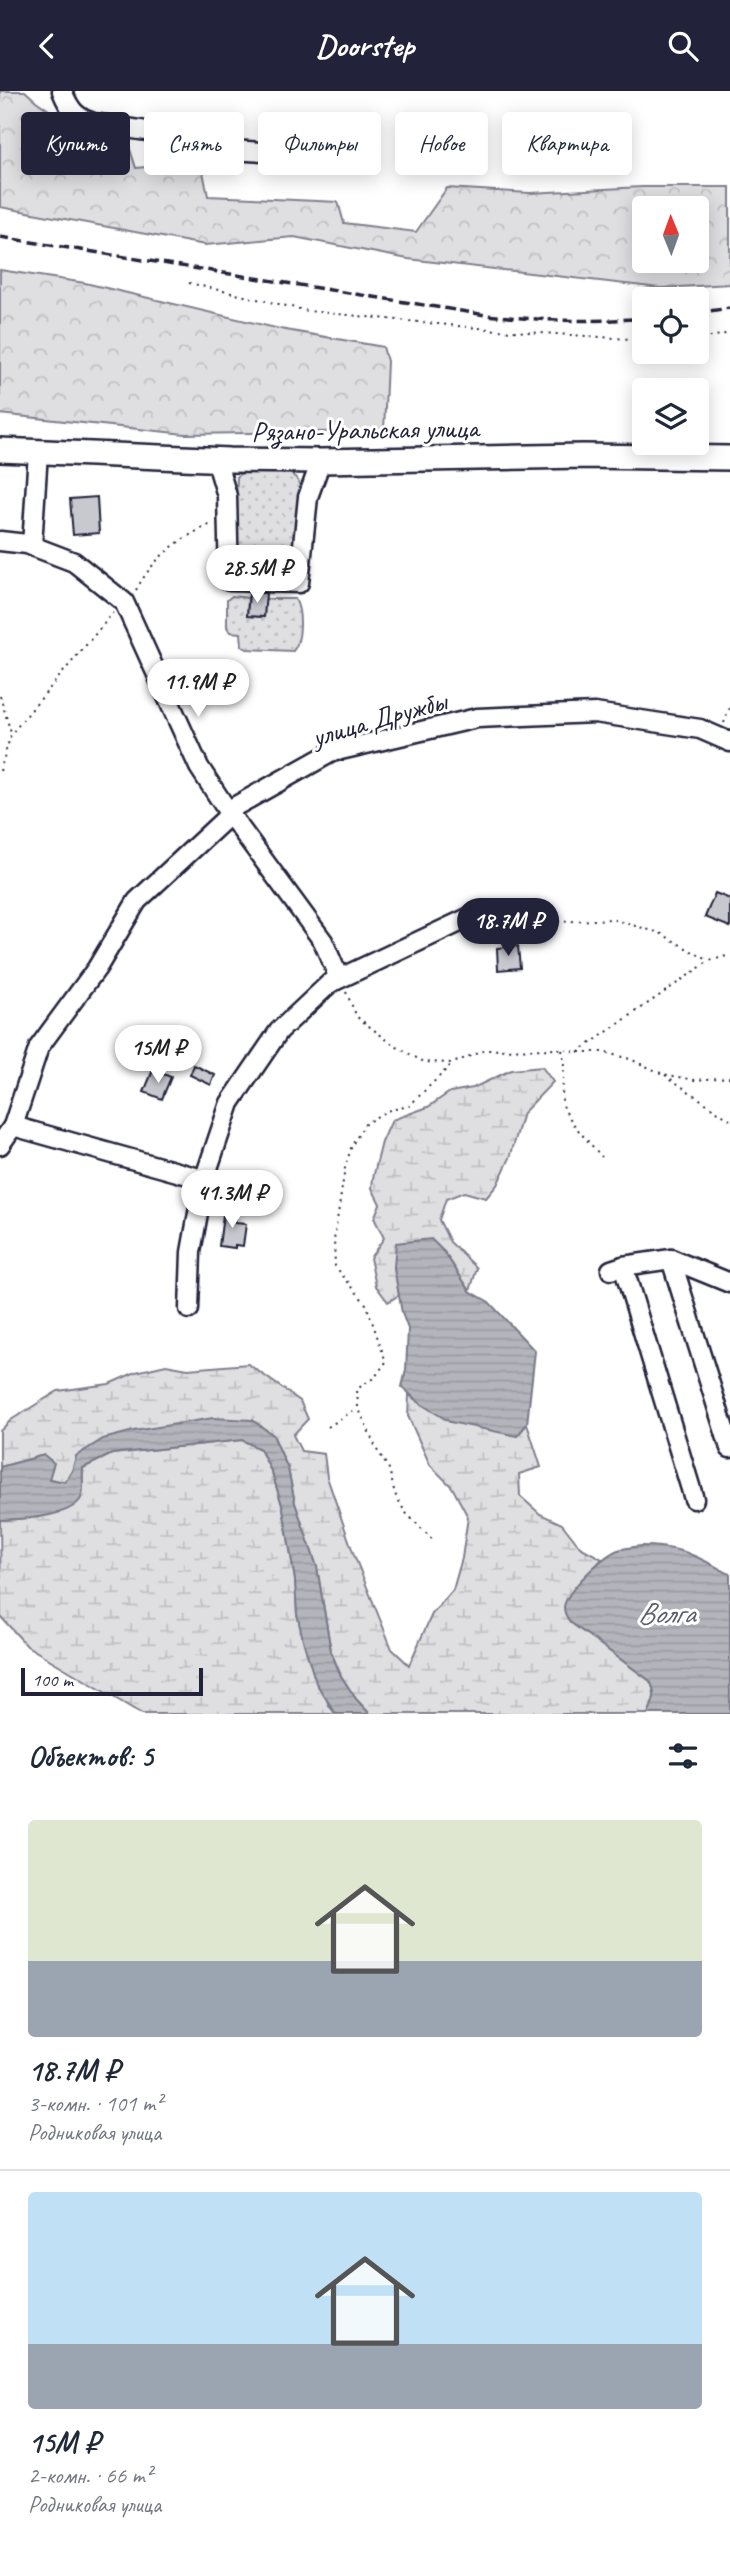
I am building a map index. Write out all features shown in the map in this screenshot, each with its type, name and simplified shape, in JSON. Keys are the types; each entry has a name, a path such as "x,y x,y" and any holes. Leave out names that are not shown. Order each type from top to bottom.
{"main road":[{"name":"Рязано-Уральская улица","path":"0,450 321,461 583,456 730,458"}],"street":[{"path":"62,91 80,120 205,140 231,150 258,152"},
{"path":"32,546 38,452"},
{"path":"216,459 227,496 229,581 299,583 308,497 321,461"},
{"path":"0,541 32,546 74,562 124,602 199,767 229,813 323,941 339,978"},
{"name":"улица Дружбы","path":"0,1145 13,1126 39,1047 97,968 137,901 234,807 332,752 477,718 595,713 701,729 730,742"},
{"path":"189,1309 191,1252 204,1180 230,1103 279,1031 330,983 339,978 484,919"},
{"path":"13,1126 256,1195"},
{"path":"671,1259 730,1448"},
{"path":"694,1499 617,1268 671,1259 730,1283"}],"path":[{"path":"190,283 308,311 498,330 632,339"},
{"path":"709,337 730,333"},
{"path":"0,771 11,734 110,614 126,607 147,571 181,538 228,516"},
{"path":"0,696 11,734"},
{"path":"484,919 611,919 660,933 709,961"},
{"path":"577,1052 709,961 730,955"},
{"path":"339,978 357,1017 395,1046 424,1062 453,1063"},
{"path":"562,1049 566,1064 561,1103 602,1157"},
{"path":"432,1539 405,1512 395,1494 389,1469 377,1450 358,1407 357,1389 375,1377 386,1363 366,1304 335,1266 334,1240 345,1168 352,1145 365,1124 386,1111 409,1106 453,1063 485,1050 562,1049 603,1052 630,1059 663,1074 730,1120"},
{"path":"663,1074 695,1080 730,1077"},
{"path":"328,1427 358,1407"}],"green space":[{"path":"0,91 25,91 52,112 21,112 21,175 130,175 130,149 136,168 144,167 144,175 204,175 208,196 338,202 344,223 416,232 447,188 530,193 642,187 730,187 730,284 651,287 408,259 294,237 205,245 0,207"},
{"path":"0,270 85,283 280,329 383,347 387,361 384,431 185,434 0,414"},
{"path":"244,472 290,473 301,486 295,567 291,574 246,576 238,570 234,562 237,476"},
{"path":"232,596 248,598 247,616 264,617 265,599 295,599 300,626 293,651 247,649 242,646 241,633 230,632 227,627 227,600"},
{"path":"542,1067 553,1082 523,1113 510,1158 497,1185 486,1198 464,1192 446,1199 439,1220 450,1242 477,1268 470,1291 444,1252 394,1267 399,1295 388,1302 376,1286 370,1258 384,1238 374,1218 380,1204 372,1188 382,1142 392,1120 428,1107 450,1092 473,1088 511,1070"},
{"path":"248,1364 300,1401 308,1419 293,1435 301,1451 324,1454 327,1477 354,1555 392,1649 409,1665 432,1614 453,1590 462,1558 468,1517 452,1487 430,1465 408,1416 409,1395 421,1404 517,1436 527,1424 541,1467 519,1474 520,1496 540,1514 562,1524 580,1547 602,1559 569,1596 570,1622 650,1681 654,1697 648,1714 370,1714 341,1676 331,1652 317,1567 295,1503 288,1469 273,1435 252,1420 134,1431 72,1471 65,1482 49,1479 44,1455 0,1467 0,1431 11,1420 58,1391 109,1384 136,1372 166,1365 188,1369"},
{"path":"242,1440 260,1449 272,1473 283,1508 295,1580 297,1614 329,1706 336,1714 142,1714 27,1646 1,1617 0,1520 40,1517 82,1496 83,1468 112,1454"}],"water":[{"path":"431,1239 444,1252 470,1291 489,1302 535,1351 527,1424 517,1436 450,1422 421,1404 402,1387 406,1370 408,1329 402,1313 394,1267 396,1243"},
{"path":"213,1418 252,1420 273,1435 288,1469 295,1503 317,1567 331,1652 341,1676 370,1714 336,1714 316,1683 297,1614 295,1580 283,1508 272,1473 260,1449 242,1440 112,1454 83,1468 82,1496 69,1509 46,1516 0,1520 0,1467 44,1455 54,1463 49,1479 65,1482 72,1471 76,1456 103,1439"},
{"name":"Волга","path":"641,1546 678,1550 730,1574 730,1714 648,1714 654,1697 650,1681 570,1622 567,1617 564,1607 566,1600 586,1575 618,1550"}],"building":[{"path":"97,497 99,533 73,535 70,499"},
{"path":"249,593 266,593 264,617 247,616"},
{"path":"715,893 730,899 730,927 705,917"},
{"path":"518,946 520,968 498,970 497,948"},
{"path":"194,1065 215,1075 211,1085 190,1075"},
{"path":"153,1070 171,1077 162,1099 144,1092"},
{"path":"224,1208 237,1210 235,1223 246,1224 243,1246 219,1246"}],"railway":[{"path":"0,237 486,315 565,320 632,319"},
{"path":"709,311 730,308"}]}
